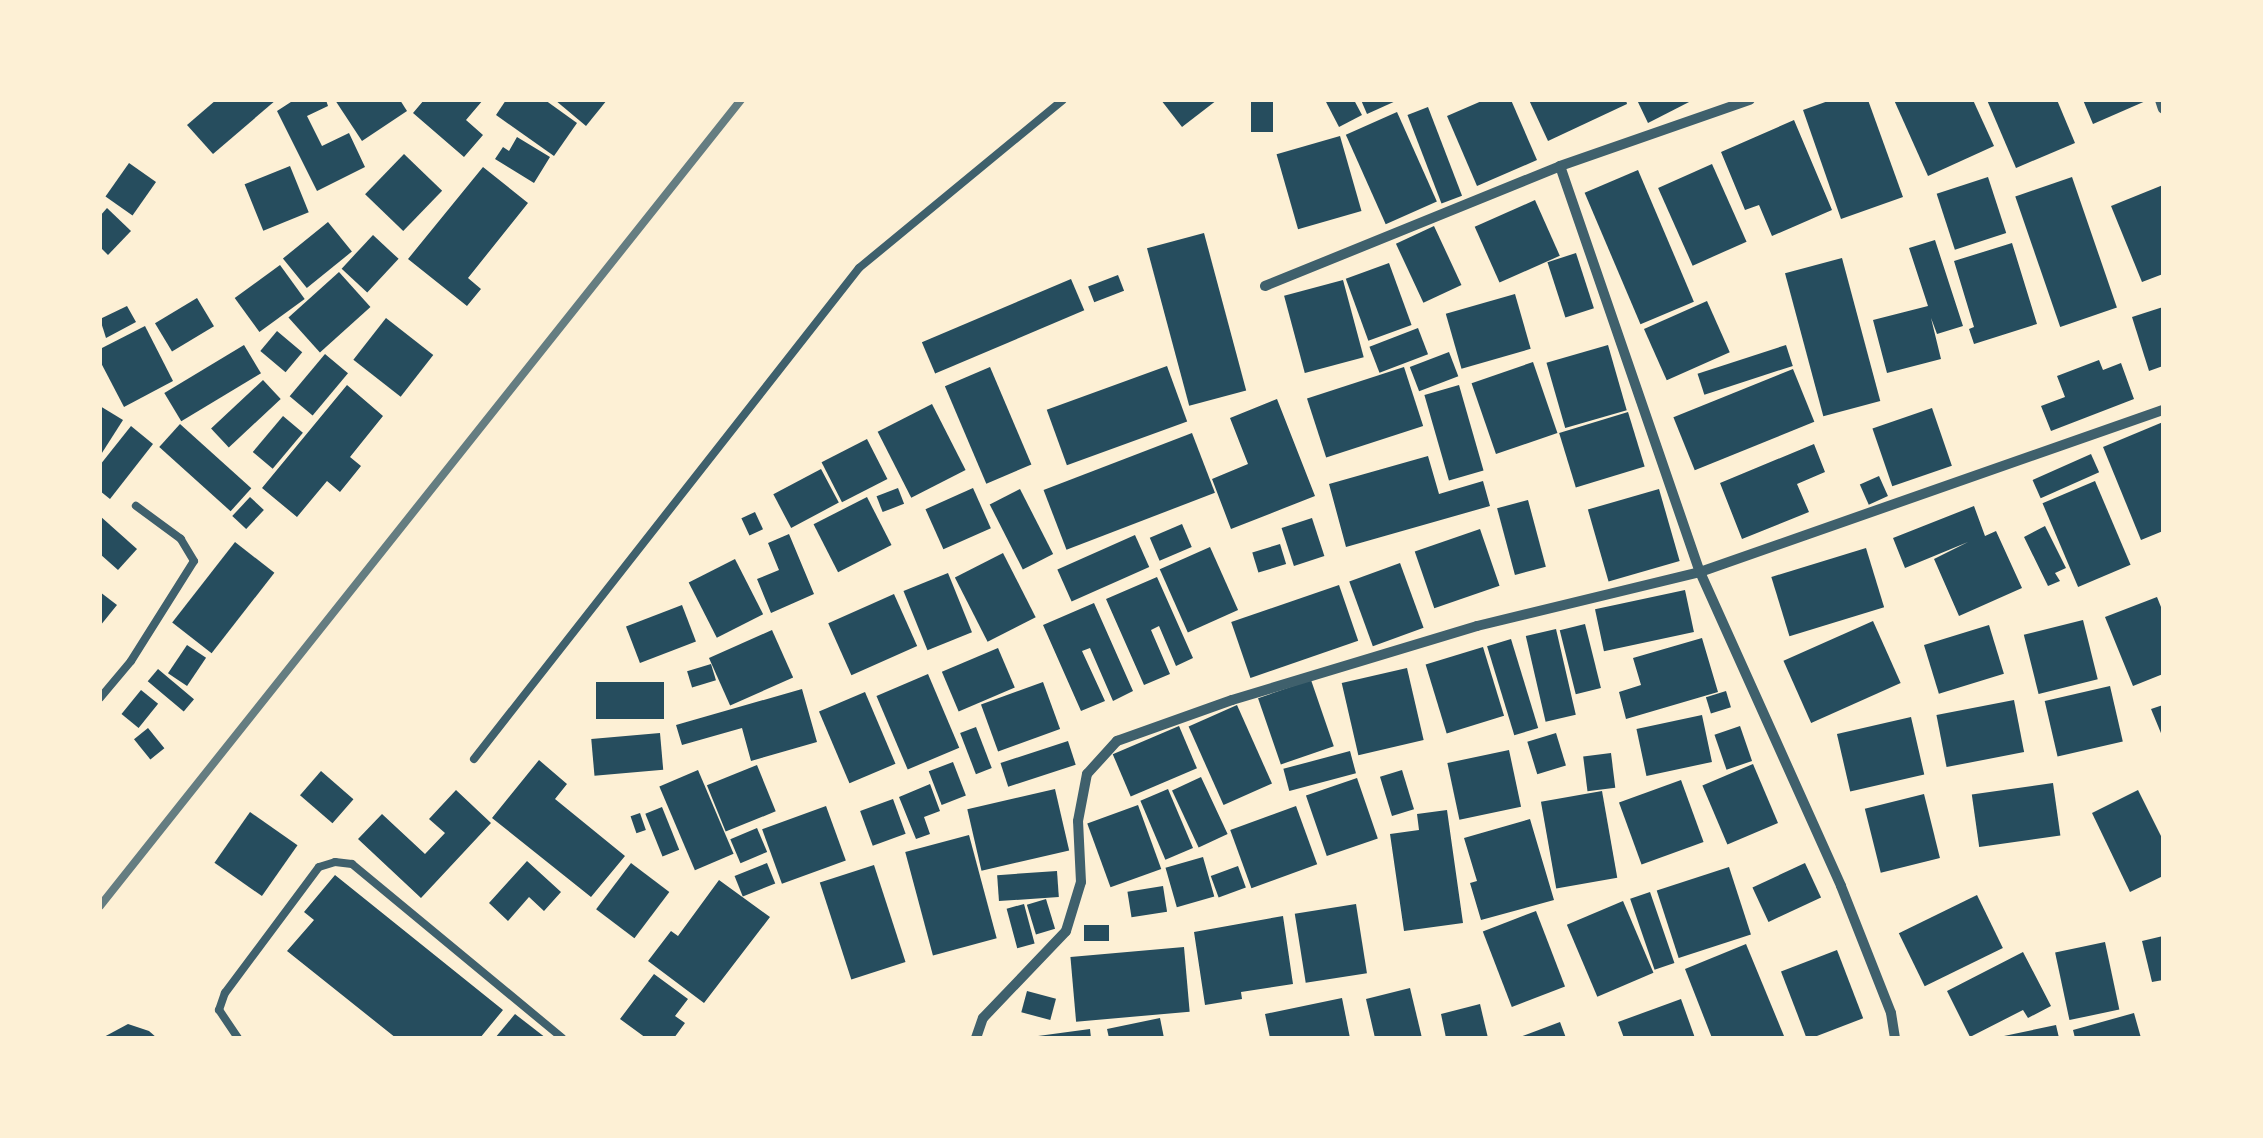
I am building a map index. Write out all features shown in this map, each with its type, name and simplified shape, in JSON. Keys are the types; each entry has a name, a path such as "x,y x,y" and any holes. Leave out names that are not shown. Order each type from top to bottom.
{"street":[{"path":"1265,286 1560,166 1750,100"},
{"path":"2160,100 2163,108"},
{"path":"1560,166 1700,572 1842,886 1891,1014 1895,1038"},
{"path":"976,1038 983,1018 1066,931 1080,882 1078,822 1087,774 1118,741 1232,700 1477,626 1700,572 2163,410"}],"lane":[{"path":"474,759 858,268 1063,100"},
{"path":"100,698 131,662 194,562 181,538 136,506"},
{"path":"238,1038 219,1010 224,993 319,867 335,862 352,864 562,1038"}],"building":[{"path":"216,100 276,100 213,154 187,125"},
{"path":"294,100 326,100 328,106 307,116 322,146 349,133 365,167 317,191 277,111"},
{"path":"335,100 400,100 407,111 362,141"},
{"path":"424,100 483,100 466,120 483,135 464,157 413,113"},
{"path":"506,100 545,100 577,123 554,156 496,115"},
{"path":"555,100 607,100 586,126"},
{"path":"1161,100 1217,100 1182,127"},
{"path":"1251,100 1273,100 1273,132 1251,132"},
{"path":"1325,100 1354,100 1362,115 1339,127"},
{"path":"1361,100 1398,100 1367,114"},
{"path":"1484,100 1511,100 1537,160 1477,186 1447,116"},
{"path":"1529,100 1626,100 1627,104 1548,141"},
{"path":"1637,100 1693,100 1648,123"},
{"path":"1831,100 1868,100 1903,197 1841,219 1803,110"},
{"path":"1894,100 1973,100 1994,146 1928,176"},
{"path":"1987,100 2057,100 2075,143 2016,168"},
{"path":"2083,100 2148,100 2093,124"},
{"path":"1428,107 1462,196 1442,204 1407,115"},
{"path":"1397,112 1437,202 1386,224 1346,135"},
{"path":"1794,120 1832,210 1772,236 1759,205 1745,210 1721,152"},
{"path":"1340,136 1361,211 1298,229 1277,154"},
{"path":"517,137 550,157 534,183 495,159 503,147 509,151"},
{"path":"404,154 442,191 403,231 365,194"},
{"path":"129,163 156,182 133,216 105,197"},
{"path":"1712,164 1747,242 1693,266 1658,188"},
{"path":"290,166 309,212 263,231 245,184"},
{"path":"483,167 528,203 468,278 481,289 467,306 408,259"},
{"path":"1638,170 1694,302 1640,324 1585,193"},
{"path":"1988,177 2006,233 1955,250 1937,194"},
{"path":"2072,177 2117,307 2060,327 2015,197"},
{"path":"2163,185 2163,274 2142,282 2111,206"},
{"path":"1535,200 1560,256 1500,283 1475,227"},
{"path":"107,208 131,231 108,255 100,247 100,216"},
{"path":"328,222 352,252 307,288 283,259"},
{"path":"1434,226 1461,285 1423,303 1396,244"},
{"path":"1204,233 1246,390 1189,406 1147,248"},
{"path":"373,235 399,259 367,293 342,269"},
{"path":"1935,240 1963,326 1937,334 1931,318 1941,359 1887,373 1873,320 1928,306 1909,248"},
{"path":"2012,243 2037,324 1974,344 1969,329 1974,327 1954,261"},
{"path":"1576,253 1594,308 1565,317 1547,262"},
{"path":"1842,258 1880,401 1823,416 1785,273"},
{"path":"1389,263 1412,325 1368,341 1346,279"},
{"path":"280,265 305,299 259,332 235,298"},
{"path":"339,272 370,307 320,352 288,318"},
{"path":"1118,275 1124,291 1094,302 1088,286"},
{"path":"1071,279 1084,310 935,374 922,342"},
{"path":"1343,280 1364,357 1305,373 1284,296"},
{"path":"1515,294 1531,349 1462,369 1446,314"},
{"path":"197,298 214,326 172,352 155,323"},
{"path":"1707,301 1730,352 1667,380 1644,329"},
{"path":"127,306 136,322 106,338 100,319"},
{"path":"2163,307 2163,366 2149,371 2132,317"},
{"path":"386,318 433,355 401,397 353,360"},
{"path":"145,326 173,381 124,407 100,361 100,349"},
{"path":"1418,328 1428,354 1379,373 1369,347"},
{"path":"277,331 302,352 286,372 260,351"},
{"path":"244,345 261,373 181,421 164,393"},
{"path":"1608,345 1627,410 1565,428 1546,363"},
{"path":"1786,345 1793,366 1704,395 1698,374"},
{"path":"1449,352 1458,376 1419,391 1410,367"},
{"path":"325,354 348,373 313,415 290,396"},
{"path":"2099,360 2103,370 2121,363 2134,399 2051,431 2041,406 2065,397 2057,376"},
{"path":"1533,362 1557,433 1496,454 1472,383"},
{"path":"1167,366 1187,421 1067,465 1047,410"},
{"path":"990,367 1031,465 986,484 945,386"},
{"path":"1404,367 1423,426 1326,457 1307,399"},
{"path":"1793,369 1814,422 1695,470 1673,417"},
{"path":"263,380 281,399 229,447 211,428"},
{"path":"347,385 383,416 350,457 361,466 340,492 327,481 297,517 262,488"},
{"path":"1459,385 1484,471 1449,480 1424,395"},
{"path":"1277,399 1315,496 1231,529 1212,479 1248,464 1230,418"},
{"path":"932,404 966,470 911,498 878,432"},
{"path":"100,406 123,420 100,456"},
{"path":"1932,408 1952,466 1892,486 1872,429"},
{"path":"1628,412 1645,467 1576,488 1559,433"},
{"path":"283,416 303,433 273,469 253,452"},
{"path":"2163,422 2163,531 2141,540 2103,447"},
{"path":"180,424 251,488 231,511 159,447"},
{"path":"131,426 153,444 110,499 100,491 100,465"},
{"path":"1192,433 1215,493 1066,550 1044,490"},
{"path":"867,439 887,479 842,502 822,462"},
{"path":"1814,444 1825,472 1797,484 1809,512 1742,539 1720,483"},
{"path":"2091,454 2099,472 2041,498 2033,480"},
{"path":"1428,456 1439,494 1483,481 1490,506 1346,547 1329,484"},
{"path":"821,469 839,503 791,528 773,494"},
{"path":"1879,476 1888,496 1869,505 1860,485"},
{"path":"2095,481 2131,565 2078,587 2043,503"},
{"path":"898,488 904,504 883,512 877,496"},
{"path":"973,488 991,528 943,549 925,509"},
{"path":"1020,489 1053,554 1023,569 990,504"},
{"path":"1659,489 1680,561 1609,581 1588,509"},
{"path":"250,497 264,510 246,529 232,516"},
{"path":"867,497 892,545 838,572 814,524"},
{"path":"1528,500 1546,567 1515,575 1497,508"},
{"path":"1974,506 1985,536 1996,531 2022,588 1959,616 1934,559 1968,542 1905,568 1893,538"},
{"path":"755,512 763,529 749,536 741,518"},
{"path":"100,516 137,549 118,570 100,554"},
{"path":"1312,518 1324,556 1294,566 1282,528"},
{"path":"1182,524 1192,547 1160,561 1150,538"},
{"path":"2045,526 2066,568 2055,573 2060,581 2048,586 2024,537"},
{"path":"1480,529 1500,586 1434,608 1415,551"},
{"path":"789,534 814,594 771,613 757,579 779,570 768,543"},
{"path":"1135,535 1149,567 1072,602 1057,570"},
{"path":"235,542 274,573 212,653 172,622"},
{"path":"1280,544 1286,564 1258,573 1252,552"},
{"path":"1210,547 1238,610 1188,632 1160,569"},
{"path":"1866,548 1884,607 1789,636 1771,577"},
{"path":"1003,553 1036,617 988,642 955,578"},
{"path":"735,559 763,614 717,638 689,583"},
{"path":"1400,563 1424,628 1373,646 1349,581"},
{"path":"948,573 972,632 927,650 903,591"},
{"path":"1157,577 1193,658 1176,666 1159,626 1151,630 1170,674 1144,685 1106,599"},
{"path":"1339,585 1358,641 1250,678 1231,622"},
{"path":"1685,590 1694,632 1604,651 1595,609"},
{"path":"100,592 117,605 100,626"},
{"path":"894,594 917,646 851,675 828,623"},
{"path":"2157,597 2163,612 2163,674 2133,686 2105,617"},
{"path":"1094,603 1133,691 1113,701 1090,648 1082,651 1105,701 1081,711 1043,625"},
{"path":"682,605 696,641 640,663 626,627"},
{"path":"2083,620 2098,679 2039,694 2024,635"},
{"path":"1873,621 1901,683 1811,723 1783,661"},
{"path":"1585,624 1601,688 1576,694 1560,630"},
{"path":"1989,625 2004,674 1939,694 1924,645"},
{"path":"1556,629 1576,715 1546,722 1526,636"},
{"path":"772,630 793,678 730,706 709,658"},
{"path":"1702,638 1718,692 1626,719 1619,692 1641,685 1633,658"},
{"path":"1511,639 1538,728 1514,735 1487,646"},
{"path":"187,645 206,658 187,686 168,673"},
{"path":"1483,647 1504,716 1447,733 1426,665"},
{"path":"998,648 1015,688 959,711 942,672"},
{"path":"711,664 716,680 692,688 687,671"},
{"path":"1407,668 1424,740 1358,755 1342,683"},
{"path":"158,669 194,699 184,711 148,681"},
{"path":"928,674 959,748 908,770 876,696"},
{"path":"1311,680 1334,746 1281,764 1258,698"},
{"path":"596,682 664,682 664,719 596,719"},
{"path":"1043,682 1060,729 998,752 981,705"},
{"path":"2110,686 2123,742 2058,757 2045,701"},
{"path":"802,689 817,742 751,761 742,728 682,745 676,725"},
{"path":"141,690 158,704 139,728 121,714"},
{"path":"1726,691 1731,707 1711,713 1706,697"},
{"path":"865,692 895,764 849,783 819,712"},
{"path":"2014,700 2024,752 1947,767 1936,715"},
{"path":"1237,705 1272,784 1224,805 1189,727"},
{"path":"2163,705 2163,738 2151,709"},
{"path":"1702,715 1712,762 1646,776 1636,729"},
{"path":"1911,717 1924,774 1850,792 1837,734"},
{"path":"1179,726 1197,768 1131,796 1113,754"},
{"path":"1740,726 1752,761 1727,770 1714,735"},
{"path":"976,727 992,768 976,774 960,733"},
{"path":"148,728 164,748 150,760 134,739"},
{"path":"660,733 663,770 594,776 591,739"},
{"path":"1556,733 1566,766 1537,774 1527,742"},
{"path":"1068,741 1076,765 1008,787 1000,763"},
{"path":"1509,750 1521,807 1459,820 1447,763"},
{"path":"1350,751 1356,773 1289,791 1283,769"},
{"path":"1611,753 1615,788 1587,791 1583,756"},
{"path":"539,760 567,784 555,799 625,856 591,897 492,818"},
{"path":"953,762 966,796 942,805 929,771"},
{"path":"1753,764 1778,823 1727,844 1702,785"},
{"path":"757,765 776,811 726,832 707,785"},
{"path":"698,770 734,854 695,870 659,786"},
{"path":"1402,770 1414,809 1392,816 1380,777"},
{"path":"321,771 353,799 332,823 300,795"},
{"path":"1201,777 1228,834 1199,848 1172,791"},
{"path":"1357,778 1378,839 1327,856 1306,796"},
{"path":"1681,780 1704,842 1642,865 1619,803"},
{"path":"2053,783 2060,835 1979,847 1972,794"},
{"path":"930,784 940,811 924,817 930,834 916,839 899,797"},
{"path":"1055,789 1069,850 981,871 967,809"},
{"path":"1168,789 1193,848 1165,860 1140,801"},
{"path":"456,790 491,823 421,898 358,839 382,814 425,854 445,833 429,819"},
{"path":"2138,790 2163,840 2163,876 2130,892 2092,813"},
{"path":"1602,791 1617,878 1556,888 1541,802"},
{"path":"1924,794 1940,858 1881,873 1865,809"},
{"path":"893,799 906,834 873,846 860,811"},
{"path":"1138,805 1161,869 1111,887 1087,823"},
{"path":"826,806 846,861 782,884 762,829"},
{"path":"1296,806 1317,864 1251,888 1230,830"},
{"path":"662,807 679,850 663,856 645,814"},
{"path":"1447,810 1463,923 1404,931 1390,834 1419,830 1417,814"},
{"path":"250,812 298,845 262,896 214,863"},
{"path":"640,813 646,830 636,833 631,816"},
{"path":"1530,819 1554,900 1481,920 1470,883 1477,881 1464,838"},
{"path":"757,828 767,852 740,863 730,839"},
{"path":"969,835 997,938 933,955 905,852"},
{"path":"1203,857 1214,896 1177,907 1166,868"},
{"path":"527,861 561,892 544,911 529,897 508,921 489,903"},
{"path":"631,863 669,892 634,938 596,909"},
{"path":"767,863 775,883 743,897 735,876"},
{"path":"1805,863 1821,897 1768,922 1752,888"},
{"path":"874,865 906,962 851,980 820,883"},
{"path":"1238,866 1246,888 1219,898 1211,876"},
{"path":"1729,867 1751,935 1679,958 1657,890"},
{"path":"1057,871 1059,897 999,901 997,875"},
{"path":"335,875 503,1010 480,1038 396,1038 287,951 314,920 304,912"},
{"path":"719,880 770,917 704,1003 648,961 671,931 678,936"},
{"path":"1163,886 1167,912 1132,917 1127,892"},
{"path":"1650,892 1674,963 1655,970 1630,899"},
{"path":"1977,895 2003,948 1925,986 1899,933"},
{"path":"1046,899 1055,929 1036,934 1027,905"},
{"path":"1623,901 1653,973 1597,997 1567,925"},
{"path":"1024,904 1035,944 1017,948 1007,909"},
{"path":"1356,904 1367,973 1306,983 1295,914"},
{"path":"1536,911 1565,987 1512,1007 1483,931"},
{"path":"1283,916 1293,984 1241,992 1242,999 1205,1005 1194,932"},
{"path":"1084,925 1109,925 1109,941 1084,941"},
{"path":"2163,936 2163,980 2152,982 2142,941"},
{"path":"2105,942 2119,1009 2069,1020 2055,953"},
{"path":"1746,944 1784,1036 1712,1038 1685,969"},
{"path":"1184,947 1190,1012 1076,1022 1070,957"},
{"path":"1837,950 1863,1018 1807,1038 1781,972"},
{"path":"2023,952 2051,1006 2028,1018 2023,1010 1970,1037 1947,991"},
{"path":"654,974 688,999 675,1016 685,1023 674,1038 646,1038 620,1019"},
{"path":"1410,988 1422,1038 1375,1038 1366,999"},
{"path":"1027,991 1056,999 1050,1020 1021,1012"},
{"path":"1342,998 1350,1038 1270,1038 1265,1014"},
{"path":"1681,999 1695,1038 1624,1038 1618,1022"},
{"path":"1480,1004 1488,1038 1446,1038 1441,1014"},
{"path":"2134,1013 2141,1038 2075,1038 2073,1030"},
{"path":"515,1014 546,1038 495,1038"},
{"path":"1160,1018 1164,1038 1109,1038 1107,1029"},
{"path":"1560,1022 1566,1038 1517,1038"},
{"path":"128,1024 149,1031 157,1038 102,1038"},
{"path":"2056,1025 2059,1038 2004,1038 2004,1036"},
{"path":"1090,1029 1091,1038 1038,1038 1038,1036"}],"railway":[{"path":"100,906 741,100"}]}
